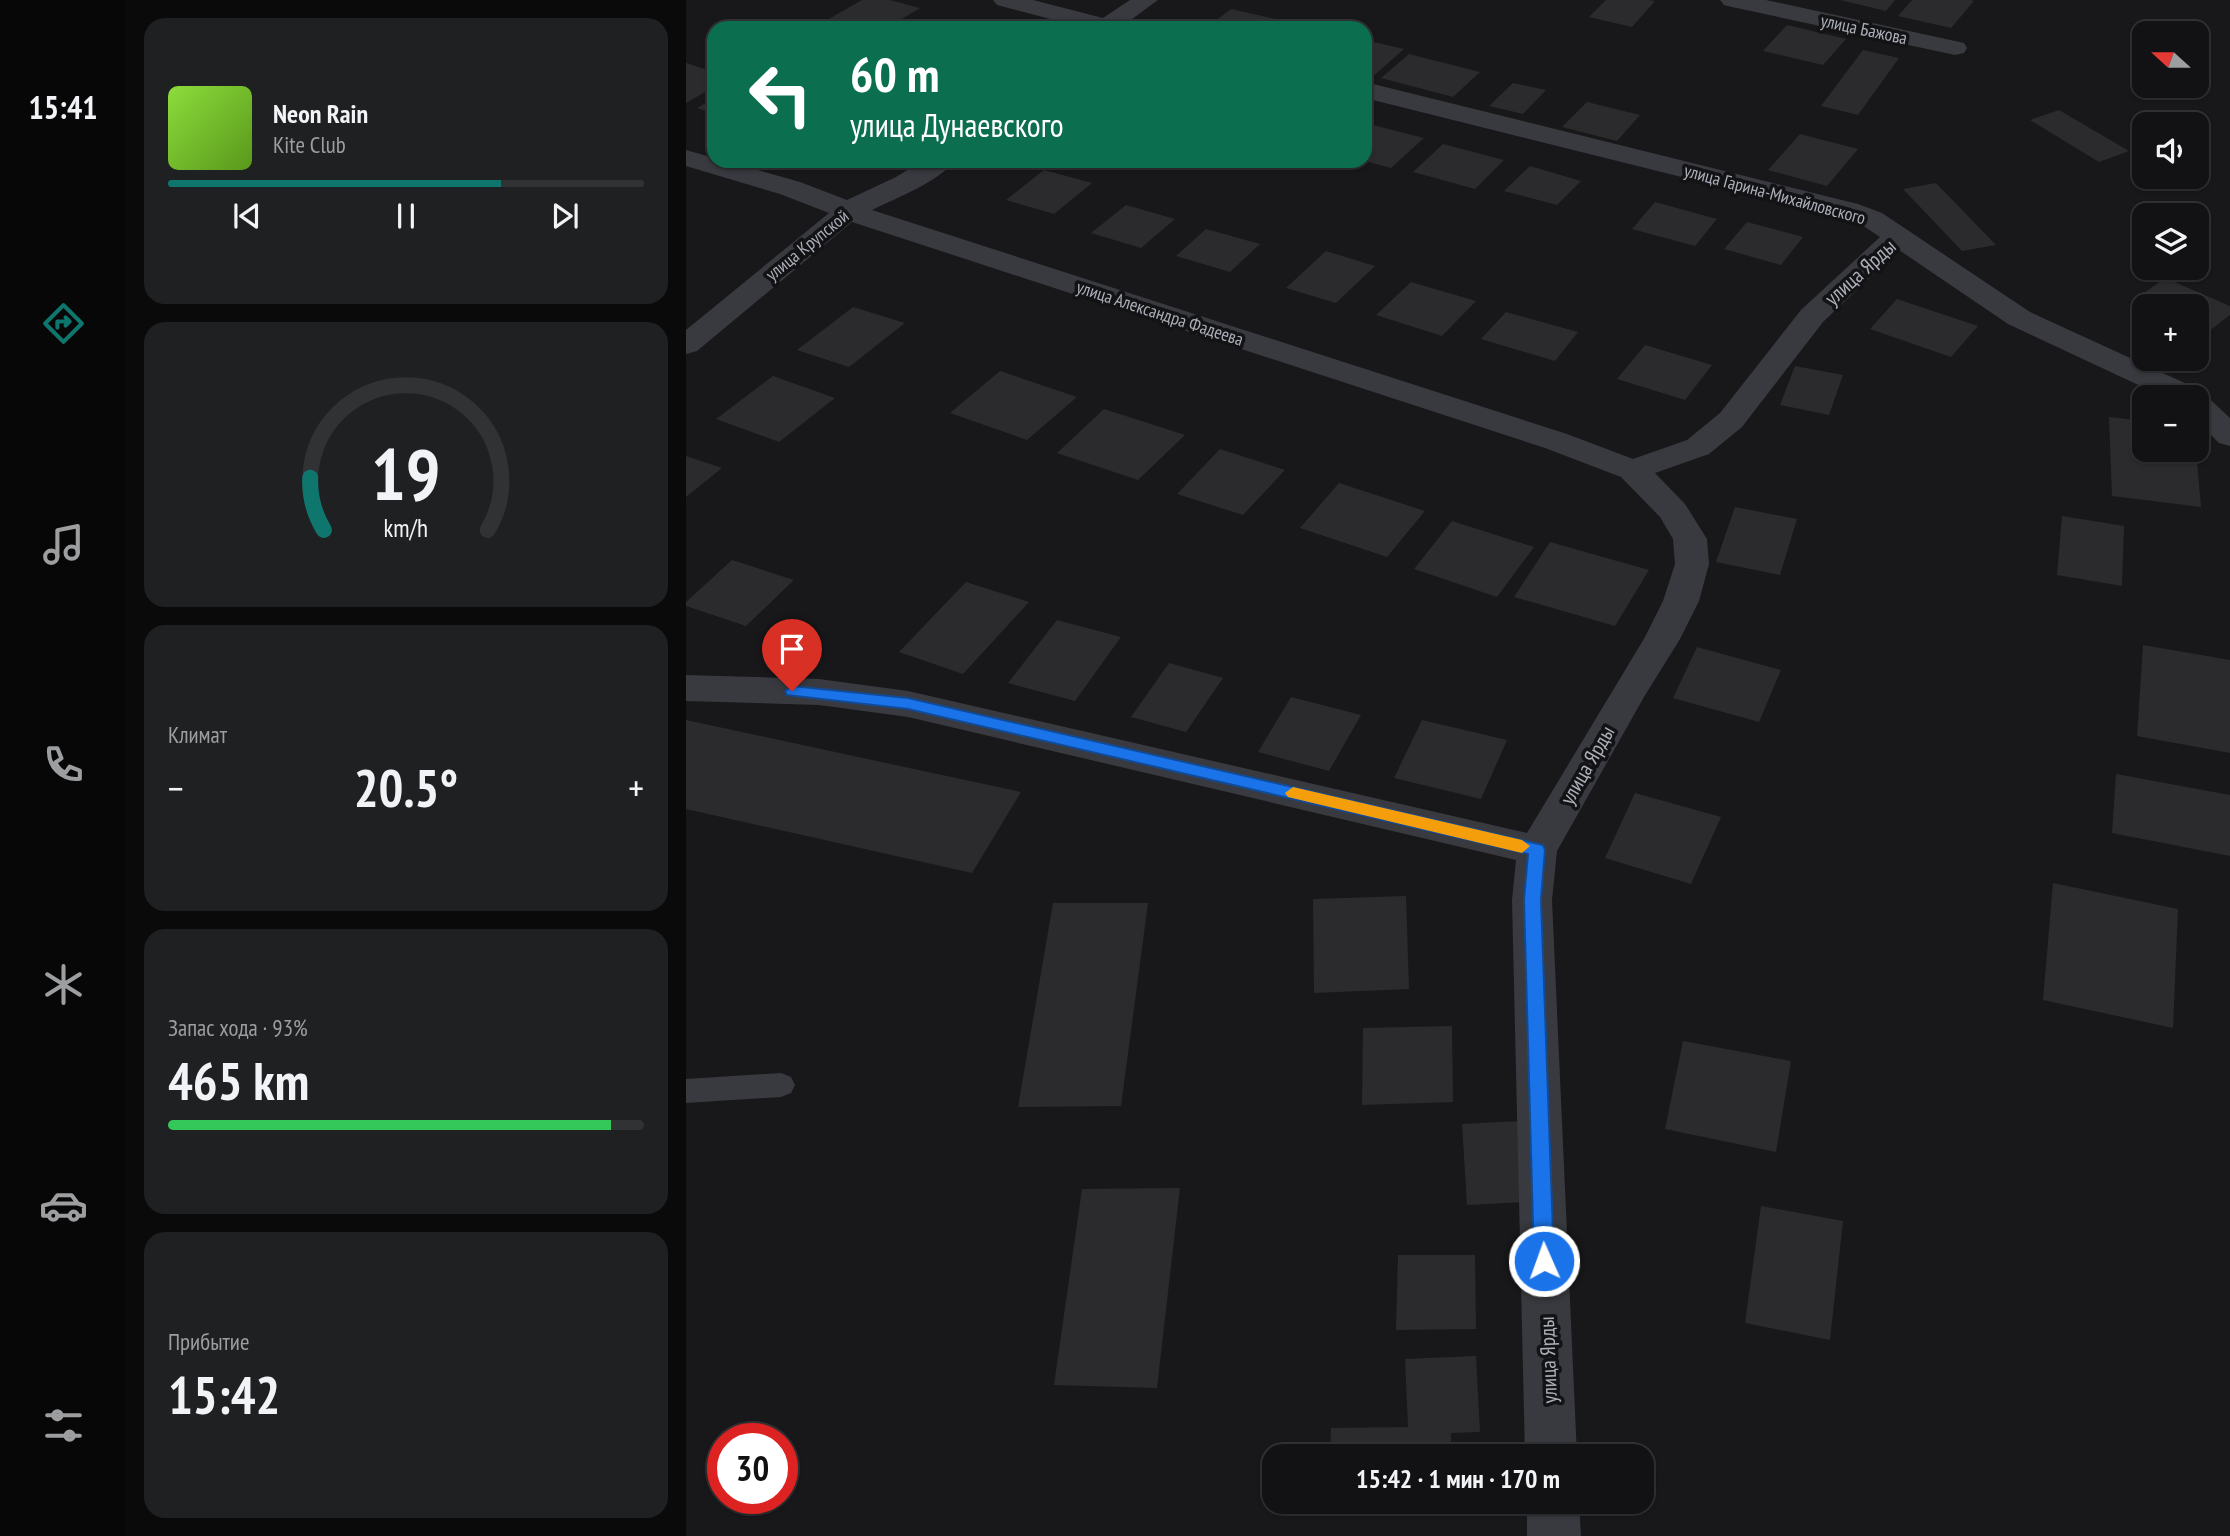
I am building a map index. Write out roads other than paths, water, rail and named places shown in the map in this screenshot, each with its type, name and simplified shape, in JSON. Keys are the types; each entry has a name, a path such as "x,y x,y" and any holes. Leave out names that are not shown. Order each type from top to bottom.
{"street":[{"path":"1005,0 1085,21"},
{"path":"1116,21 1146,0"},
{"name":"улица Бажова","path":"1732,0 1955,48"},
{"name":"улица Гарина-Михайловского","path":"1372,92 1872,219 2019,318 2163,385"},
{"name":"улица Александра Фадеева","path":"686,158 707,164"},
{"name":"улица Александра Фадеева","path":"721,168 790,188 910,233 1556,440 1633,470"},
{"name":"улица Крупской","path":"686,345 849,210 906,183 929,168"},
{"name":"улица Ярды","path":"1551,1444 1532,900 1537,850 1662,639 1681,601 1692,564 1690,539 1673,511 1633,470 1698,447 1731,420 1812,316 1875,255 1900,236"},
{"path":"2209,406 2230,414"},
{"path":"2209,414 2230,436"},
{"path":"686,688 819,692 908,704 1537,850"},
{"path":"1553,1514 1554,1536"}],"lane":[{"path":"686,1091 781,1085"}]}
